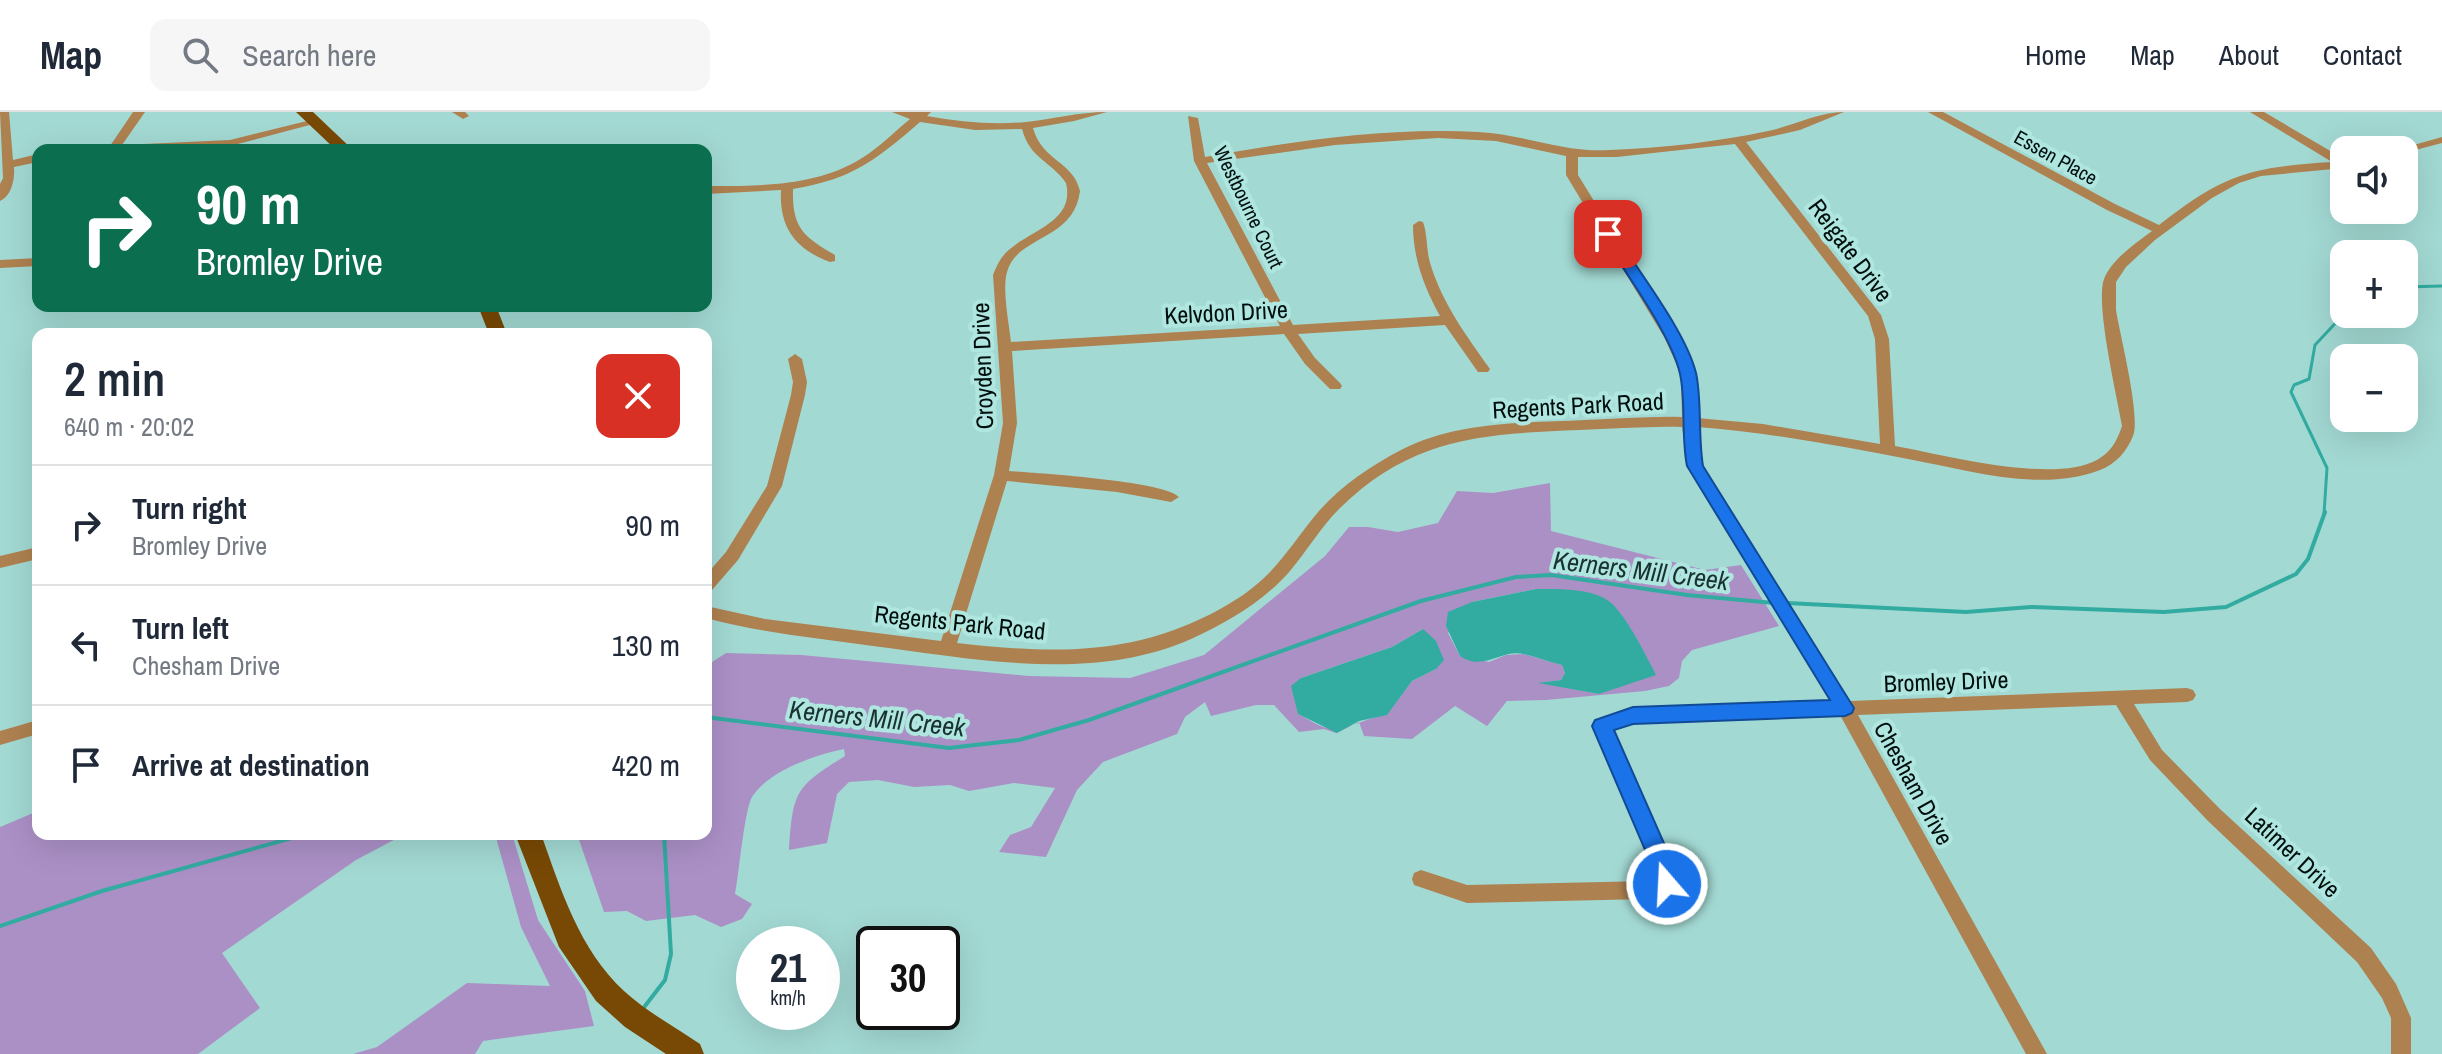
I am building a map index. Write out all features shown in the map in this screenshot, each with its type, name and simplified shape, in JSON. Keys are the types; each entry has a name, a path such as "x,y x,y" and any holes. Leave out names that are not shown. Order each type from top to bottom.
{"main road":[{"path":"310,117 339,144"},
{"path":"530,840 568,938 582,963 607,993 690,1054"}],"street":[{"path":"0,197 9,178 3,112"},
{"path":"117,144 139,112"},
{"path":"898,112 969,128 1027,127 1101,112"},
{"path":"1200,161 1286,146 1456,135 1510,139 1572,153 1617,154 1739,141 1801,129 1838,112"},
{"name":"Essen Place","path":"1934,112 2111,207 2163,231"},
{"path":"2256,112 2330,156"},
{"path":"712,190 787,185 849,171 866,161 921,115"},
{"path":"211,144 230,143 310,117"},
{"name":"Westbourne Court","path":"1192,118 1200,161 1289,331 1310,361 1335,386"},
{"name":"Croyden Drive","path":"947,648 1001,475 1010,423 1001,266 1012,252 1065,216 1074,193 1068,175 1034,147 1027,127"},
{"path":"2418,146 2442,140"},
{"name":"Reigate Drive","path":"1739,141 1874,315 1882,339 1888,450"},
{"name":"Chesham Drive","path":"1572,153 1572,175 1671,337 1688,374 1689,422 1695,466 1845,708 2037,1054"},
{"path":"9,164 32,159"},
{"name":"Regents Park Road","path":"712,613 773,626 947,648 1082,657 1143,648 1204,626 1255,594 1281,570 1341,499 1389,465 1435,441 1573,426 1689,422 1888,450 2006,472 2078,471 2109,462 2124,444 2129,426 2108,291 2114,273 2142,245 2202,198 2234,180 2259,173 2330,165"},
{"path":"787,185 785,215 791,230 799,239 830,258"},
{"path":"1419,225 1417,240 1424,269 1450,320 1483,369"},
{"path":"0,264 32,262"},
{"name":"Kelvdon Drive","path":"1005,347 1450,320"},
{"path":"712,579 732,556 774,486 798,395 800,382 795,359"},
{"path":"1001,475 1117,487 1171,497"},
{"path":"0,562 32,554"},
{"name":"Bromley Drive","path":"1421,879 1467,894 1648,890 1667,884 1660,859 1602,726 1633,716 2187,695"},
{"name":"Latimer Drive","path":"2122,699 2156,755 2214,815 2364,955 2389,991 2401,1018 2401,1054"},
{"path":"0,738 32,729"}],"shaded area":[{"path":"1550,483 1551,531 1705,570 1741,565 1779,626 1692,650 1682,661 1679,678 1669,686 1645,691 1507,701 1487,726 1455,706 1412,739 1364,736 1359,723 1387,714 1412,681 1436,669 1423,629 1392,647 1301,678 1298,714 1328,728 1354,725 1336,733 1324,729 1299,732 1274,705 1256,705 1211,716 1205,702 1185,717 1177,734 1103,762 1077,790 1046,857 999,852 1010,835 1031,827 1055,788 1014,783 969,791 950,785 914,787 878,780 849,782 837,794 827,843 789,850 792,815 800,792 816,775 845,756 844,749 806,760 780,772 752,797 735,894 752,904 742,919 721,927 695,915 646,921 627,911 604,912 579,840 712,840 712,662 726,653 801,655 1029,676 1130,678 1204,655 1325,556 1349,527 1398,532 1438,523 1457,491 1493,493","holes":["1536,589 1589,593 1599,694 1542,683 1561,680 1565,673 1562,665 1524,654 1506,655 1489,662 1460,656 1448,633 1472,602"]},
{"path":"32,814 32,840 394,840 356,860 222,953 260,1008 198,1054 0,1054 0,827"},
{"path":"497,840 514,840 538,920 585,991 594,1026 483,1041 475,1054 353,1054 377,1047 467,983 550,986 521,927"}],"water":[{"path":"1536,589 1579,591 1611,603 1633,633 1656,675 1599,694 1538,683 1561,680 1565,673 1562,665 1529,655 1507,654 1477,662 1460,656 1446,626 1448,612 1472,602"},
{"path":"1423,629 1436,641 1444,660 1436,669 1412,681 1387,715 1359,721 1337,733 1298,714 1291,686 1301,678 1392,647"}],"waterway":[{"name":"Kerners Mill Creek","path":"2418,287 2442,286"},
{"name":"Kerners Mill Creek","path":"2324,514 2327,468 2291,392 2294,385 2309,379 2315,345 2331,328"},
{"name":"Kerners Mill Creek","path":"1787,603 1966,612 2031,607 2164,612 2226,607 2296,574 2308,559 2325,512"},
{"name":"Kerners Mill Creek","path":"712,718 949,748 1019,740 1089,720 1421,601 1516,577 1551,575 1687,595 1774,603"},
{"name":"Kerners Mill Creek","path":"0,926 102,891 285,840"},
{"path":"645,1006 665,980 671,954 664,840"}],"route":[{"path":"1608,234 1671,337 1688,374 1690,440 1695,466 1845,708 1633,716 1602,726 1660,859 1667,884"}]}
